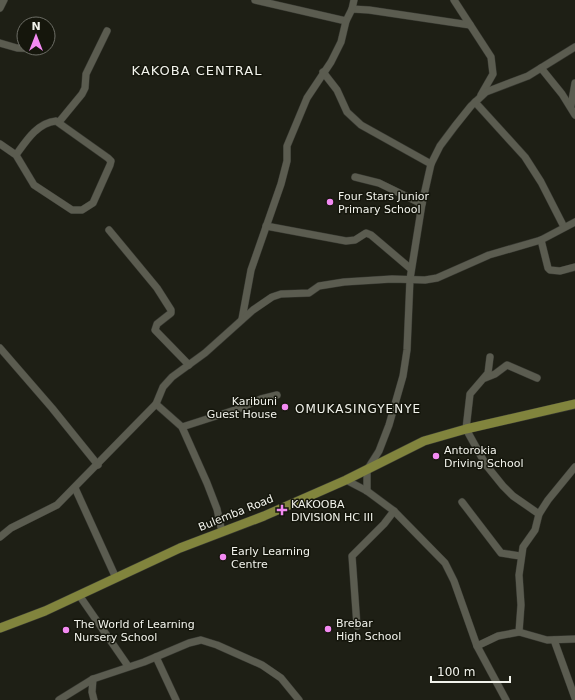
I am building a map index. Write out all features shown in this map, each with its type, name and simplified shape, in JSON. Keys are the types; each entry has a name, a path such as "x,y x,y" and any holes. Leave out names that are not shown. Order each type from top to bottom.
{"main road":[{"name":"Bulemba Road","path":"0,628 45,611 180,548 346,480 424,441 466,429 575,404"}],"street":[{"path":"0,8 4,0"},
{"path":"255,0 346,20"},
{"path":"242,319 250,270 281,184 287,161 287,146 307,98 331,62 341,42 346,20 352,9 354,0"},
{"path":"367,491 367,470 379,451 389,425 403,376 408,350 411,270 422,204 431,164 448,134 477,100 493,74 493,63 491,57 454,0"},
{"path":"352,9 369,10 470,25"},
{"path":"59,122 82,94 85,88 86,74 107,31"},
{"path":"0,43 16,48"},
{"path":"477,100 490,90 515,82 575,50"},
{"path":"541,68 571,106 575,115"},
{"path":"323,72 337,90 347,112 353,118 362,125 431,164"},
{"path":"571,106 575,83"},
{"path":"477,100 525,157 541,182 564,227"},
{"path":"0,144 16,155 29,179 42,191 72,210 82,210 93,203 111,161 59,122 51,121 31,134 16,155"},
{"path":"355,177 379,183 422,204"},
{"path":"0,537 11,528 46,512 75,488 156,404 163,387 172,377 189,365 264,301 281,294 309,293 319,286 344,282 437,278 489,255 542,240 575,222"},
{"path":"266,226 346,241 355,240 366,233 371,234 411,270"},
{"path":"109,230 157,288 171,310 171,313 156,324 156,330 189,365"},
{"path":"542,240 548,268 550,270 560,271 575,267"},
{"path":"0,348 52,408 98,465"},
{"path":"490,357 488,373 470,394 466,429 486,465 503,486 513,496 539,514"},
{"path":"485,378 495,374 508,365 537,378"},
{"path":"182,427 238,409 261,399 277,395"},
{"path":"156,404 182,427 217,509 222,532"},
{"path":"519,632 520,556 523,547 535,530 539,514 548,500 575,467"},
{"path":"346,480 367,491 394,511 445,563 454,581 477,646 506,700"},
{"path":"75,488 116,578"},
{"path":"462,502 500,553 520,556"},
{"path":"357,626 352,556 384,524 394,511"},
{"path":"78,595 128,666"},
{"path":"477,646 498,636 519,632 542,639 575,639"},
{"path":"554,640 575,698"},
{"path":"58,700 93,679 156,657 188,643 206,641 266,668 280,678 299,700"},
{"path":"156,657 176,700"},
{"path":"93,679 92,692 94,700"}],"place":[{"name":"Four Stars Junior Primary School","path":"330,202"},
{"name":"Karibuni Guest House","path":"285,407"},
{"name":"Antorokia Driving School","path":"436,456"},
{"name":"KAKOOBA DIVISION HC III","path":"282,510"},
{"name":"Early Learning Centre","path":"223,557"},
{"name":"Brebar High School","path":"328,629"},
{"name":"The World of Learning Nursery School","path":"66,630"}],"district":[{"name":"KAKOBA CENTRAL","path":"197,70"},
{"name":"OMUKASINGYENYE","path":"358,409"}]}
